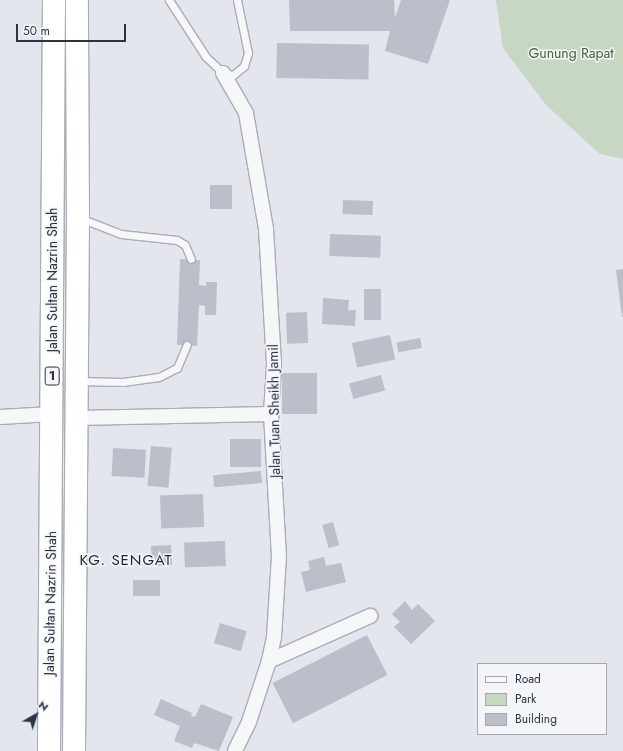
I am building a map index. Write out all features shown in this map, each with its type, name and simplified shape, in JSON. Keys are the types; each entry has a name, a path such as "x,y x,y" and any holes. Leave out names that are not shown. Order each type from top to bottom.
{"highway":[{"name":"Jalan Sultan Nazrin Shah","path":"49,751 54,0"},
{"name":"Jalan Sultan Nazrin Shah","path":"74,751 78,217 77,0"}],"street":[{"name":"Jalan Tuan Sheikh Jamil","path":"223,73 246,113 266,229 274,365 271,414 279,556 274,637 270,661 249,722 235,751"},
{"path":"0,417 52,414"},
{"path":"77,418 271,414"},
{"path":"270,661 370,616"}],"lane":[{"path":"169,0 206,58 223,73 233,75 244,66 248,53 237,0"},
{"path":"78,217 121,234 177,240 184,245 191,259"},
{"path":"77,381 123,382 159,377 177,368 187,345"}],"green space":[{"name":"Gunung Rapat","path":"496,0 623,0 623,159 600,154 546,105 503,48"}],"building":[{"path":"289,0 394,0 395,18 401,0 450,0 428,64 385,51 390,31 290,31"},
{"path":"277,43 369,45 368,80 276,78"},
{"path":"210,185 232,185 232,209 210,209"},
{"path":"343,200 373,201 372,215 343,214"},
{"path":"330,234 381,236 380,258 329,256"},
{"path":"180,259 200,260 199,285 206,286 206,282 217,282 216,315 205,315 205,306 199,305 197,346 177,345"},
{"path":"623,269 623,317 622,317 616,270"},
{"path":"364,289 381,289 381,320 364,320"},
{"path":"323,298 349,300 348,310 356,310 355,326 322,324"},
{"path":"307,312 308,343 287,344 286,313"},
{"path":"390,335 395,359 357,368 352,343"},
{"path":"420,338 422,348 398,352 396,343"},
{"path":"282,373 317,373 317,414 282,414"},
{"path":"381,375 385,390 353,399 349,384"},
{"path":"230,439 261,439 261,467 230,467"},
{"path":"151,446 172,448 168,488 148,486"},
{"path":"113,448 146,450 144,478 112,476"},
{"path":"261,471 262,483 214,487 213,475"},
{"path":"203,494 204,527 161,528 160,496"},
{"path":"333,522 339,545 329,548 322,525"},
{"path":"225,541 226,566 185,567 184,542"},
{"path":"171,545 172,565 152,566 151,546"},
{"path":"324,557 326,566 341,563 346,582 306,592 301,572 310,570 308,561"},
{"path":"133,580 160,580 160,596 133,596"},
{"path":"405,601 412,610 418,604 435,621 411,644 394,627 400,622 392,614"},
{"path":"220,623 247,631 241,651 214,643"},
{"path":"367,635 387,675 293,723 273,683"},
{"path":"161,699 192,713 191,716 195,717 201,704 233,717 219,751 194,743 192,748 174,741 180,726 154,715"}],"district":[{"name":"KG. SENGAT","path":"126,561"}]}
